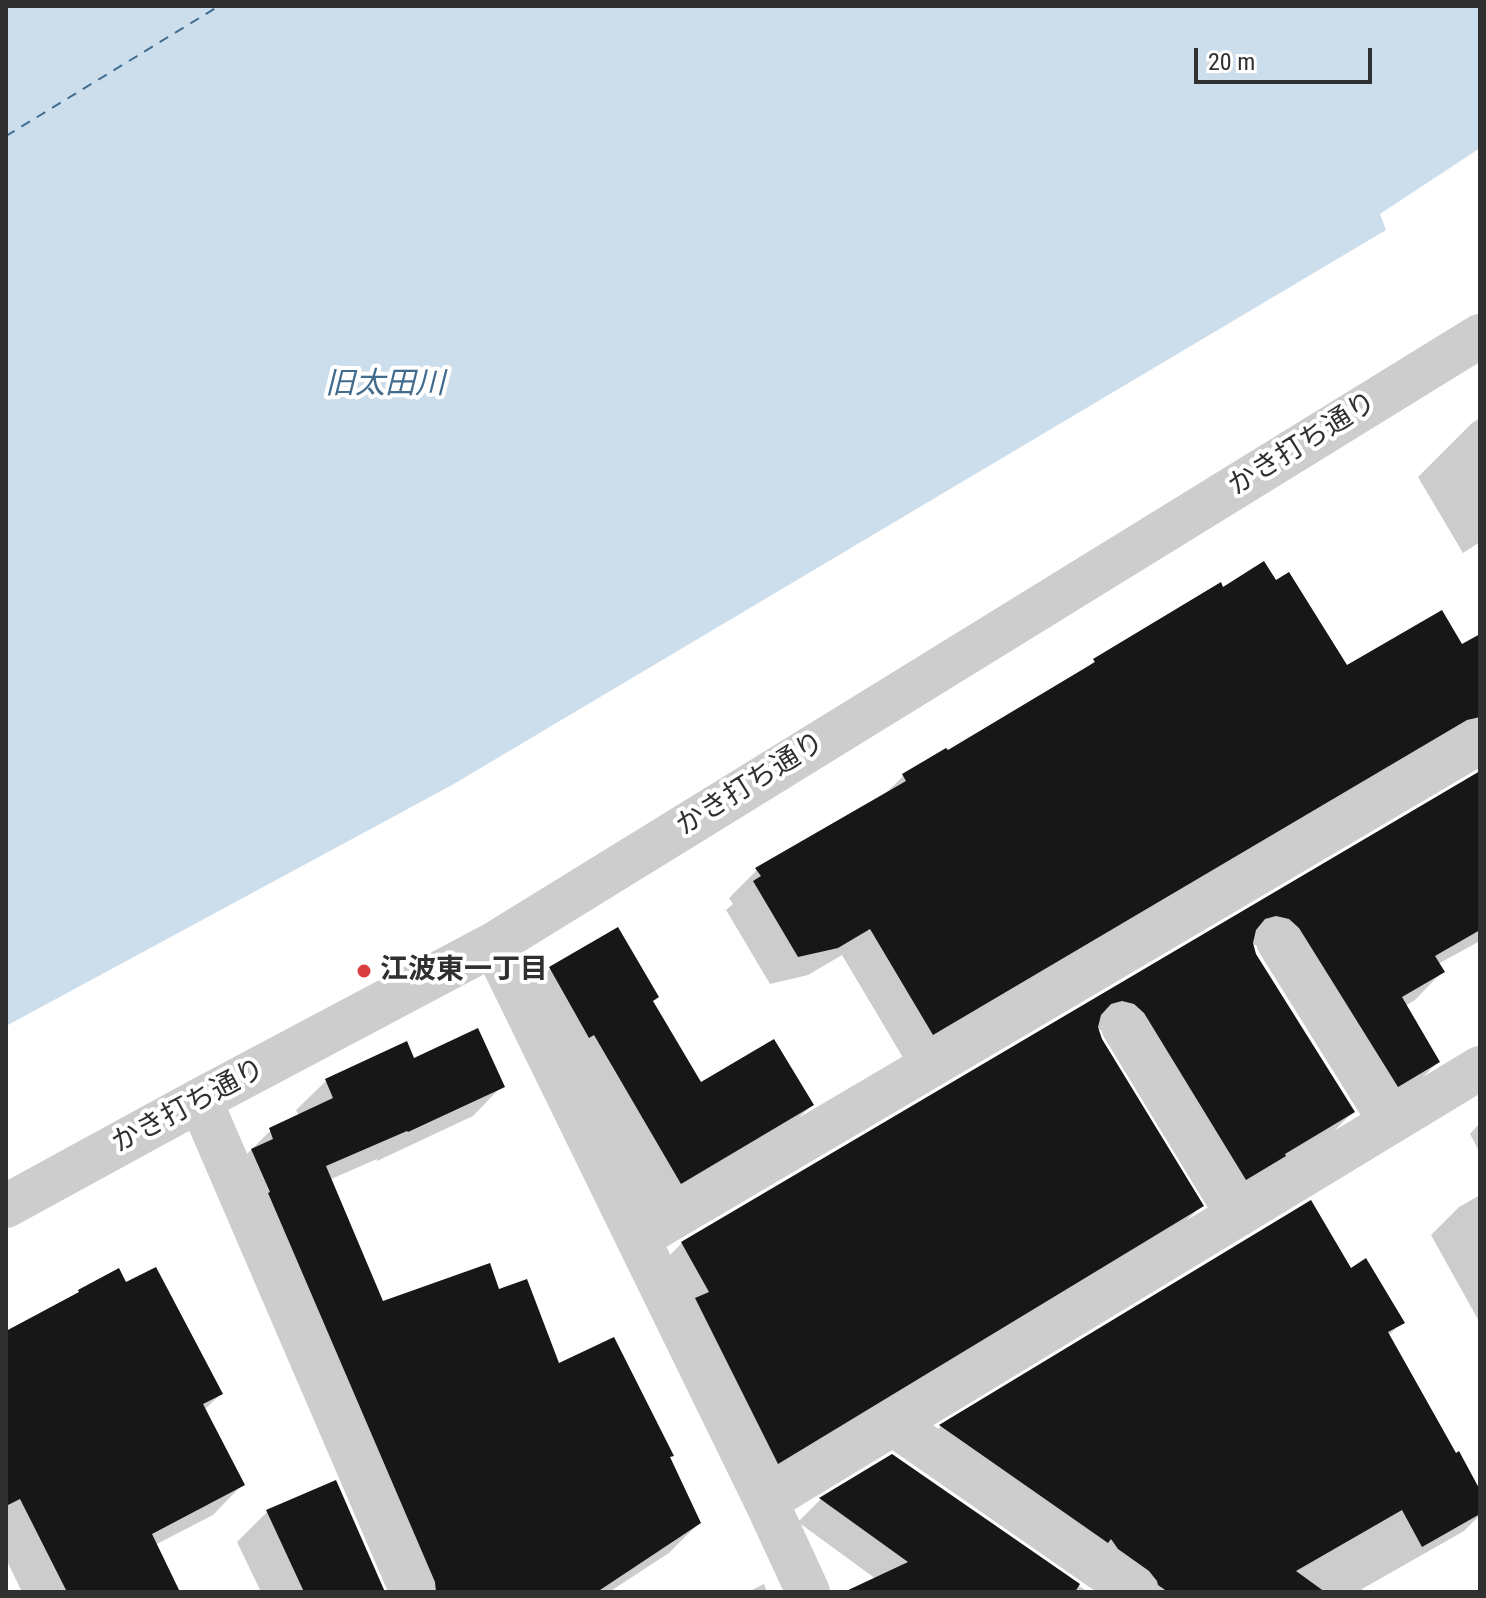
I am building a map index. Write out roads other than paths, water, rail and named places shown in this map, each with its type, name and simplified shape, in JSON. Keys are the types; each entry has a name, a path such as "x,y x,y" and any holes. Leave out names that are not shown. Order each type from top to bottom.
{"street":[{"name":"かき打ち通り","path":"6,1206 494,944 1480,336"},
{"path":"638,1238 1480,742"},
{"path":"1278,941 1391,1122"},
{"path":"494,944 808,1592"},
{"path":"1123,1026 1238,1215"},
{"path":"766,1501 1480,1068"},
{"path":"200,1100 412,1592"},
{"path":"893,1424 1135,1592"}],"water":[{"name":"旧太田川","path":"6,6 1480,6 1480,148 1380,214 1386,230 452,785 6,1026"}],"place":[{"name":"江波東一丁目","path":"364,971"}]}
